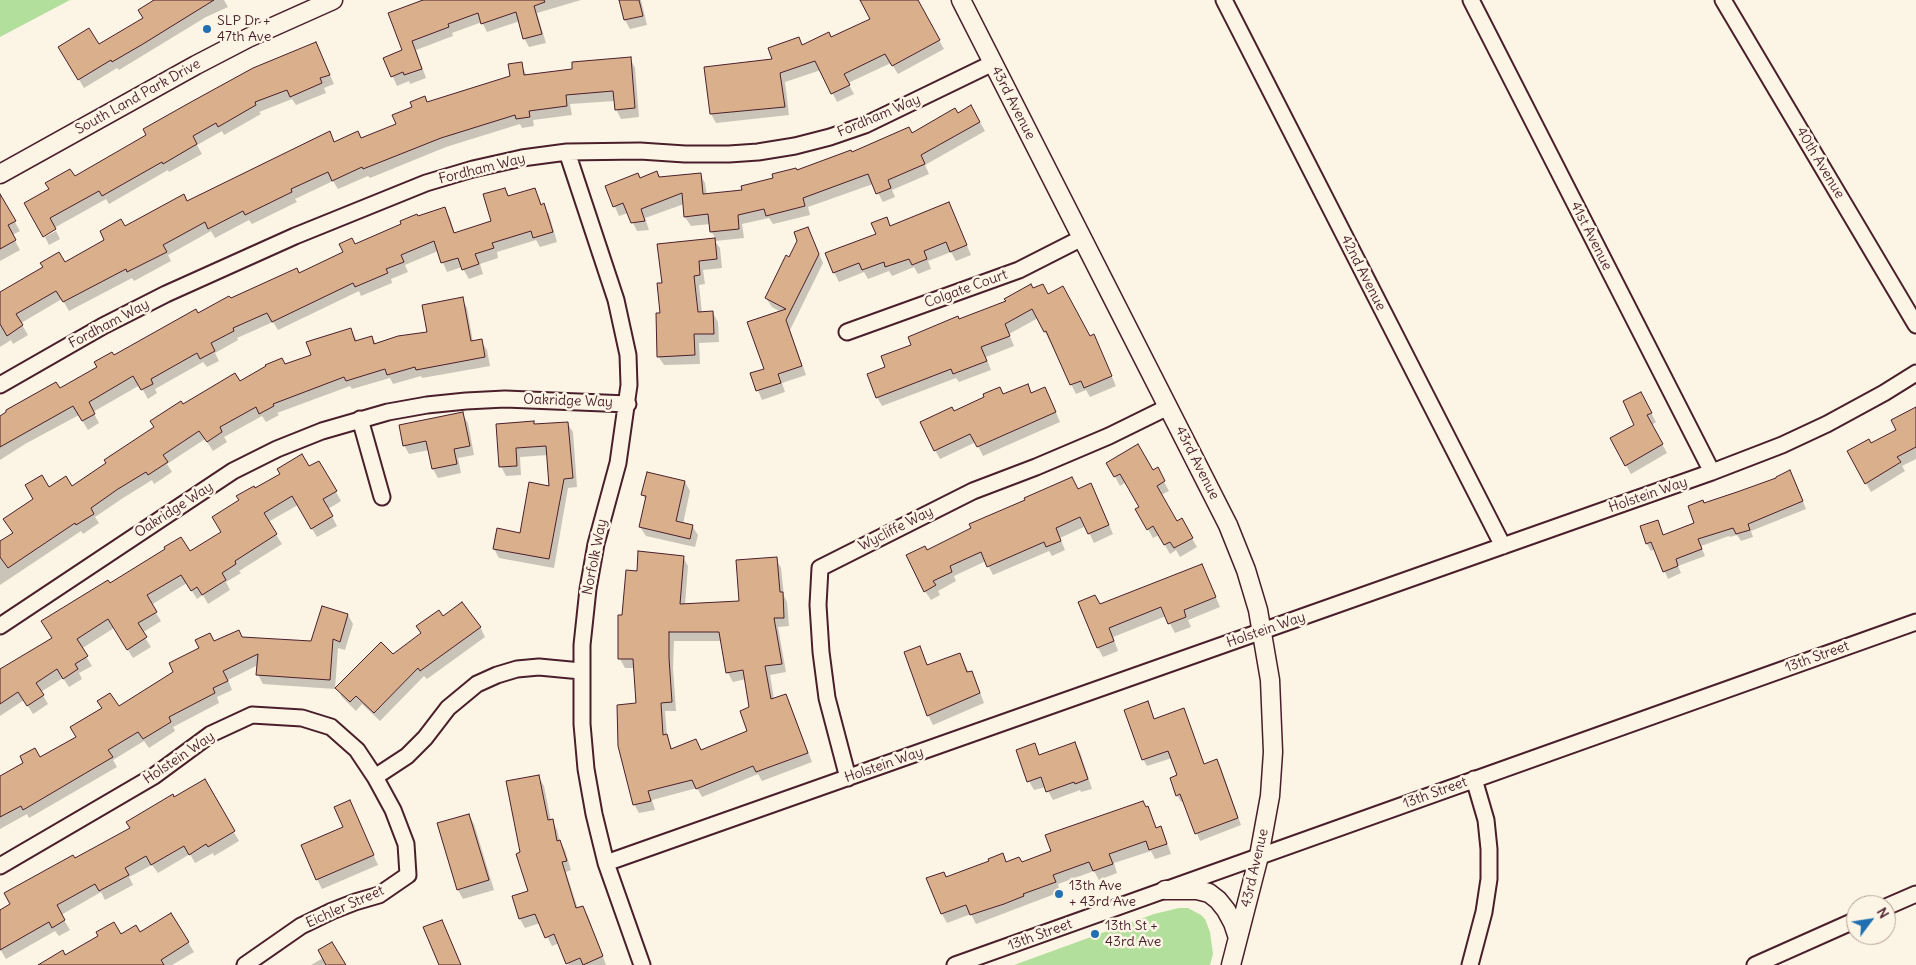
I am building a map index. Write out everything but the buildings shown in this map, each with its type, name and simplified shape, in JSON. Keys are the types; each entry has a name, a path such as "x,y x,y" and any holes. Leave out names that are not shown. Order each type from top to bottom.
{"street":[{"name":"South Land Park Drive","path":"0,174 196,65 248,38 333,0"},
{"name":"43rd Avenue","path":"960,0 1228,525 1246,570 1263,631 1270,680 1273,752 1270,796 1259,856 1231,965"},
{"name":"42nd Avenue","path":"1224,0 1503,546"},
{"name":"41st Avenue","path":"1471,0 1712,472"},
{"name":"40th Avenue","path":"1723,0 1916,325"},
{"name":"Fordham Way","path":"0,386 103,326 166,294 295,236 426,183 473,169 522,158 567,152 640,151 729,154 758,152 795,146 865,125 993,63"},
{"name":"Norfolk Way","path":"567,152 616,300 628,355 628,404 618,462 596,544 588,589 581,671 582,724 586,770 606,863 642,965"},
{"name":"Colgate Court","path":"847,332 1019,270 1082,238"},
{"name":"Holstein Way","path":"606,863 1712,472 1782,445 1827,424 1916,373"},
{"name":"Oakridge Way","path":"0,626 233,472 277,449 322,431 360,419 427,405 466,400 505,399 628,404"},
{"name":"Wycliffe Way","path":"848,778 837,743 827,698 821,652 818,604 820,568 966,494 1100,440 1168,407"},
{"path":"360,419 382,497"},
{"name":"13th Street","path":"954,965 1916,622"},
{"path":"375,777 407,756 425,738 448,708 477,684 517,669 539,667 581,671"},
{"name":"Holstein Way","path":"0,866 154,776 211,734 252,715 302,718 331,728 357,750 375,777"},
{"name":"Eichler Street","path":"245,965 301,926 340,908 379,895 408,875 406,844 392,810 375,777"},
{"path":"1470,965 1484,912 1489,879 1486,820 1474,779"},
{"path":"1165,890 1198,890 1209,893 1226,910 1238,938"},
{"path":"1896,903 1916,894"},
{"path":"1755,965 1846,924"}],"green space":[{"path":"0,0 70,0 0,37"},
{"path":"1179,908 1188,908 1205,919 1210,932 1213,954 1210,965 1014,965 1154,914"}],"place":[{"name":"SLP Dr + 47th Ave","path":"207,29"},
{"name":"13th Ave + 43rd Ave","path":"1059,894"},
{"name":"13th St + 43rd Ave","path":"1095,934"}]}
